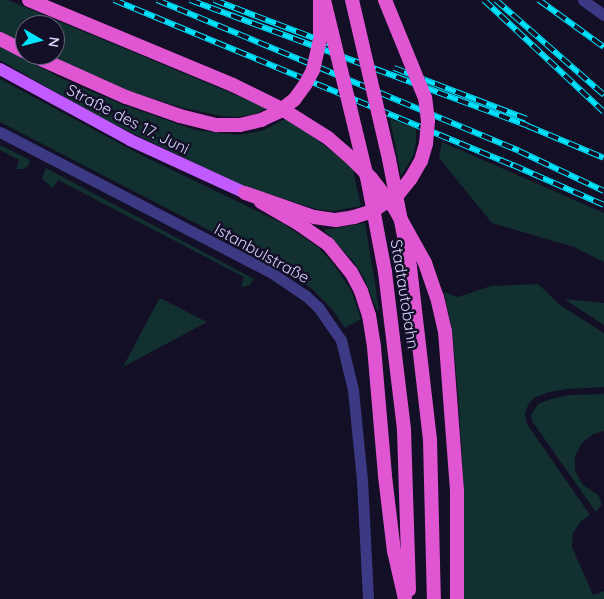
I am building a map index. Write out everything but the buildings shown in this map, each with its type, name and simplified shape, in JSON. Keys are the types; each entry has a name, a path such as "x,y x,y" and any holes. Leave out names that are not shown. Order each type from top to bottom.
{"highway":[{"path":"29,0 233,85 307,124 346,154 371,178 395,210 424,263 437,297 445,331 457,491 457,599"},
{"path":"54,65 126,97 195,120 217,125 240,125 270,116 294,100 313,70 318,53 320,0"},
{"name":"Stadtautobahn","path":"324,0 368,182 387,282 404,430 407,599"},
{"name":"Stadtautobahn","path":"352,0 389,159 410,267 420,334 430,440 434,599"},
{"path":"245,193 314,217 336,220 373,211 399,193 411,178 421,161 426,144 428,121 425,98 385,0"},
{"path":"0,39 15,47"},
{"path":"245,193 299,224 328,244 352,272 361,291 369,315 374,347 385,476 394,551 407,599"}],"main road":[{"name":"Straße des 17. Juni","path":"0,68 61,104 130,140 245,193"}],"street":[{"path":"582,0 604,15"},
{"name":"Istanbulstraße","path":"0,132 274,275 305,295 318,307 341,340 353,390 362,480 368,599"}],"green space":[{"path":"0,0 8,0 44,15 15,15 15,40 0,32"},
{"path":"65,24 267,108 255,114 236,117 221,116 180,107 128,91 65,64"},
{"path":"0,46 15,54 15,65 36,65 63,79 123,105 195,130 238,135 262,131 287,118 352,166 361,206 332,211 316,209 243,186 99,117 0,60"},
{"path":"0,79 143,156 284,224 318,247 332,262 351,290 361,319 345,328 332,309 312,289 278,266 0,122"},
{"path":"390,119 416,128 413,156 401,176"},
{"path":"442,142 604,213 604,262 574,247 492,223 439,158"},
{"path":"0,145 30,160 28,166 23,169 16,169 19,160 0,150"},
{"path":"46,168 254,279 250,285 241,287 244,277 58,180 53,188 42,179"},
{"path":"365,223 379,310 377,310 364,278 353,261 324,230"},
{"path":"538,284 560,305 604,333 604,387 549,392 534,398 528,405 525,414 527,424 590,515 581,521 573,533 572,547 593,595 604,591 604,599 463,599 464,490 458,392 452,330 444,292 458,297 491,286"},
{"path":"159,299 207,322 123,367"},
{"path":"564,299 604,303 604,325"},
{"path":"604,394 604,431 593,434 582,443 575,456 575,471 582,484 598,495 602,504 596,512 532,421 531,415 538,404 551,399 569,395"}],"railway":[{"path":"114,0 513,165 604,205"},
{"path":"157,0 519,151 604,191"},
{"path":"190,0 528,126 604,158"},
{"path":"214,0 338,47"},
{"path":"484,0 604,112"},
{"path":"496,0 604,95"},
{"path":"539,0 604,47"},
{"path":"394,68 527,119"}]}
